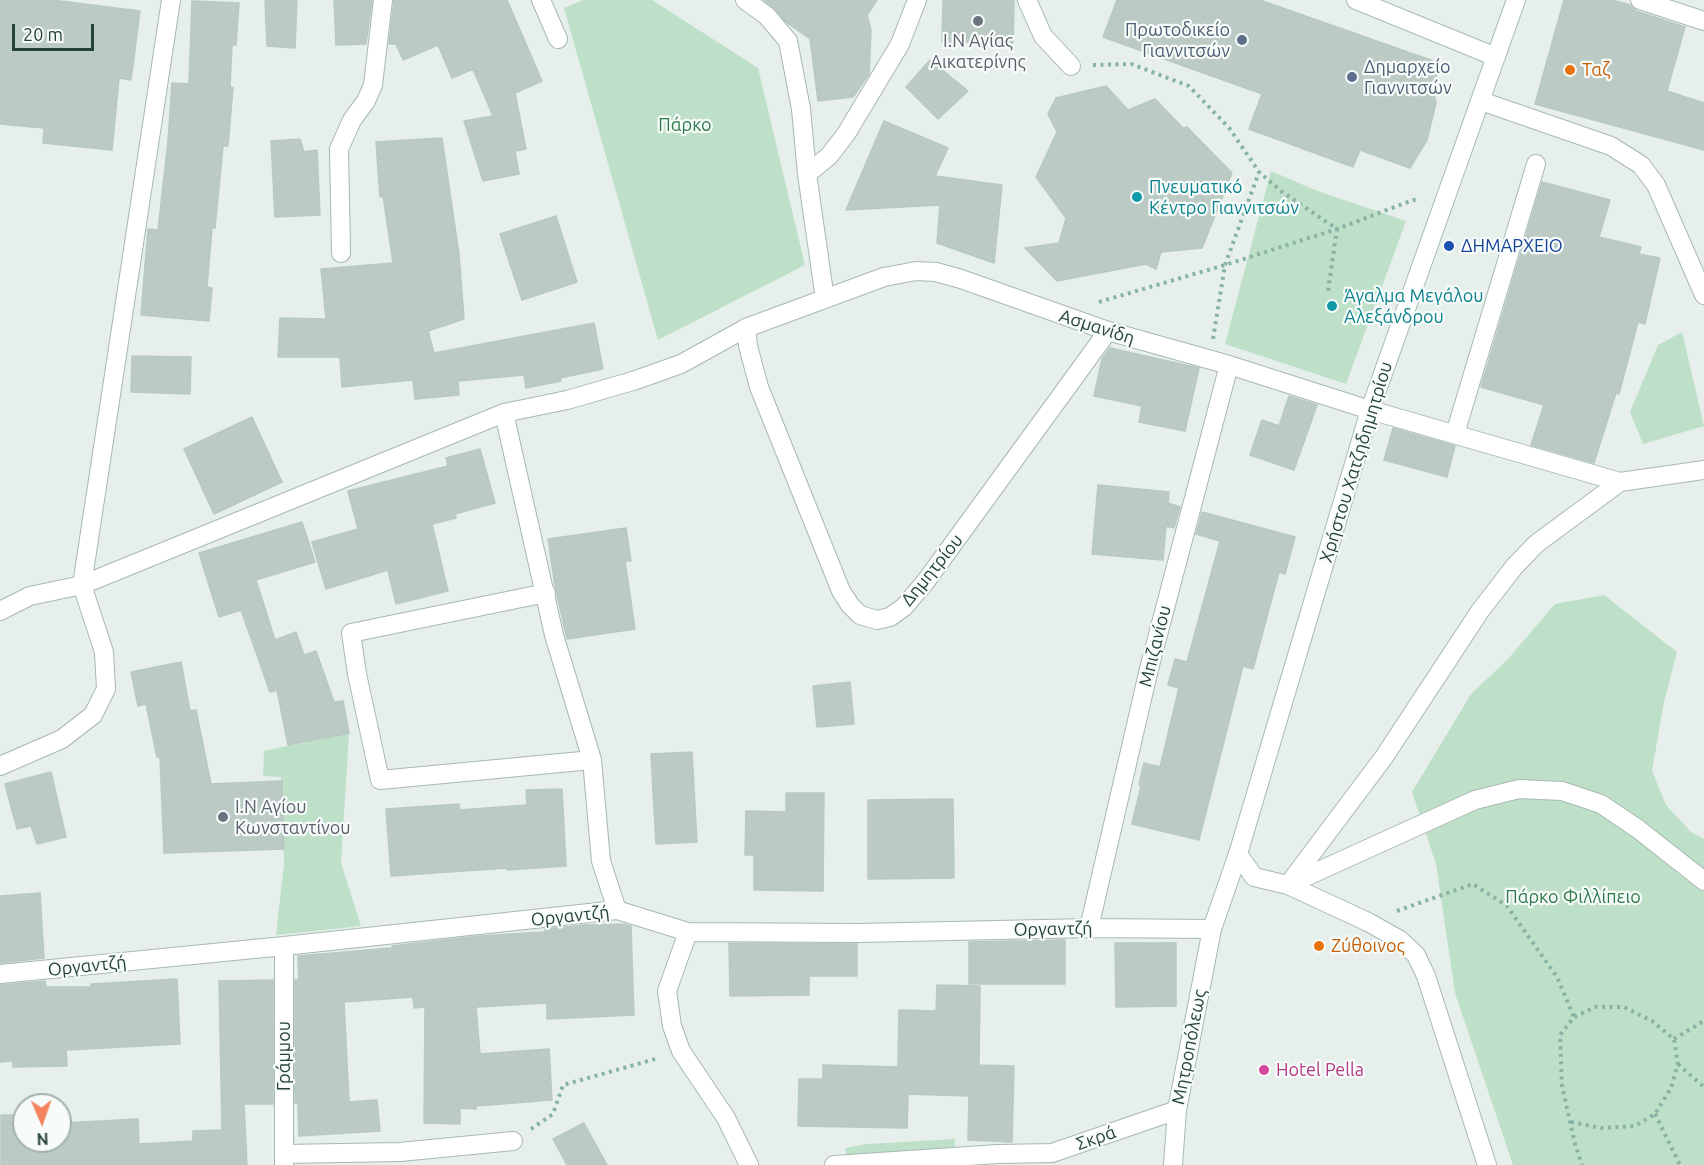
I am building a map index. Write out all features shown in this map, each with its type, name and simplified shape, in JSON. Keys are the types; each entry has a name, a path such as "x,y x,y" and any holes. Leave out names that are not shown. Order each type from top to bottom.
{"street":[{"path":"0,766 62,740 93,715 106,689 104,652 82,585 171,0"},
{"path":"342,253 339,150 352,120 366,101 373,85 383,0"},
{"path":"541,0 558,39"},
{"path":"745,0 766,16 789,41 801,109 807,174 825,299"},
{"path":"807,174 829,156 846,134 900,44 917,0"},
{"path":"1027,0 1043,36 1071,66"},
{"path":"1356,0 1496,57"},
{"name":"Χρήστου Χατζηδημητρίου","path":"1212,929 1238,854 1370,410 1516,0"},
{"path":"1640,0 1704,21"},
{"path":"1480,101 1611,146 1641,165 1656,185 1704,295"},
{"path":"1455,434 1536,164"},
{"name":"Ασμανίδη","path":"0,611 30,596 82,585 504,413 567,400 643,378 681,364 746,328 884,277 916,271 936,272 961,279 1108,332 1228,365 1370,410 1620,482"},
{"name":"Δημητρίου","path":"746,328 748,346 759,387 841,591 860,615 877,620 890,617 904,607 926,581 1108,332"},
{"name":"Μπιζανίου","path":"1089,928 1149,669 1228,365"},
{"path":"504,413 554,634 592,760 601,861 617,910"},
{"path":"1288,885 1384,757 1480,611 1514,567 1536,544 1620,482 1704,471"},
{"path":"546,593 351,633 357,674 380,780 592,760"},
{"path":"1288,885 1475,800 1519,789 1562,791 1601,804 1638,829 1704,881"},
{"path":"1238,854 1254,877 1288,885 1368,922 1400,940 1416,955 1426,976 1487,1165"},
{"name":"Οργαντζή","path":"0,974 617,910 688,932 859,933 1089,928 1212,929"},
{"name":"Μητροπόλεως","path":"1173,1165 1177,1110 1212,929"},
{"path":"688,932 667,991 672,1026 681,1051 726,1118 749,1165"},
{"name":"Γράμμου","path":"284,946 284,1160"},
{"name":"Σκρά","path":"834,1165 998,1154 1052,1153 1177,1110"},
{"path":"284,1160 513,1142"}],"path":[{"path":"1071,66 1131,64 1189,86 1230,129 1259,172 1281,191 1337,229"},
{"path":"1210,360 1225,266 1259,172"},
{"path":"1058,314 1225,266 1337,229 1413,200 1445,200"},
{"path":"1328,291 1337,229"},
{"path":"1368,922 1473,884 1507,906 1557,976 1574,1017"},
{"path":"1571,1122 1601,1128 1635,1126 1655,1114 1671,1088 1678,1064 1674,1039 1652,1021 1624,1007 1595,1007 1574,1017 1560,1035 1562,1086 1571,1122 1582,1165"},
{"path":"1674,1039 1704,1021"},
{"path":"513,1142 554,1114 563,1085 681,1051"},
{"path":"1678,1064 1704,1087"},
{"path":"1655,1114 1680,1165"}],"green space":[{"name":"Πάρκο","path":"583,0 652,0 758,68 805,265 658,340 564,8"},
{"path":"1271,171 1315,190 1406,221 1346,384 1225,344"},
{"path":"1682,332 1704,426 1643,444 1630,412 1658,345"},
{"name":"Πάρκο Φιλλίπειο","path":"1604,595 1677,652 1664,702 1652,771 1666,805 1691,832 1704,839 1704,1165 1513,1165 1455,993 1436,864 1412,792 1471,694 1507,660 1555,604"},
{"path":"349,733 341,863 361,926 276,935 284,863 281,777 263,776 264,751"},
{"path":"955,1139 954,1165 849,1165 845,1148 866,1144"}],"building":[{"path":"0,0 52,0 140,11 131,80 119,78 112,150 43,143 44,128 0,124"},
{"path":"265,0 297,0 295,48 267,46"},
{"path":"334,0 372,0 366,44 336,45"},
{"path":"394,0 507,0 542,81 515,93 526,149 515,151 519,174 483,181 464,121 493,116 473,69 452,78 438,45 403,60 396,44 389,44"},
{"path":"764,0 877,0 867,15 871,30 869,74 853,97 818,101 810,39 786,22"},
{"name":"Ι.Ν Αγίας Αικατερίνης","path":"943,0 1014,0 1013,43 942,42"},
{"name":"Δημαρχείο Γιαννιτσών","path":"1117,0 1260,0 1439,63 1433,91 1436,103 1427,140 1410,168 1360,150 1353,167 1249,129 1262,94 1103,37"},
{"path":"1564,0 1612,0 1630,5 1636,11 1685,27 1667,91 1704,103 1704,150 1535,104"},
{"path":"192,1 239,3 236,45 232,45 230,87 233,88 228,146 223,146 215,228 212,228 207,287 212,288 209,321 141,315 148,229 158,230 172,83 189,84"},
{"path":"930,60 968,91 938,119 906,87"},
{"name":"Πνευματικό Κέντρο Γιαννιτσών","path":"1106,86 1128,110 1155,99 1183,128 1187,127 1232,173 1202,248 1161,252 1156,269 1146,264 1057,281 1025,248 1059,243 1066,218 1036,177 1057,132 1048,114 1056,98"},
{"path":"884,121 948,148 935,176 1002,185 994,263 937,243 940,205 846,210"},
{"path":"442,138 459,254 464,319 428,331 434,353 594,323 603,369 526,388 524,375 458,381 459,395 415,399 413,380 342,387 340,357 278,357 280,318 326,319 321,269 393,263 383,196 380,197 376,142"},
{"path":"300,139 304,152 317,150 320,215 275,217 271,141"},
{"path":"1542,182 1610,200 1599,237 1641,247 1639,254 1660,258 1645,324 1638,322 1619,394 1616,393 1594,463 1531,445 1544,405 1481,387"},
{"path":"556,216 577,282 522,300 500,234"},
{"path":"1110,348 1199,368 1185,431 1139,422 1142,406 1094,396 1102,359"},
{"path":"132,356 191,357 190,394 131,392"},
{"path":"1289,396 1317,405 1294,470 1250,455 1262,420 1279,426"},
{"path":"252,417 282,482 214,514 184,449"},
{"path":"1393,428 1455,446 1447,477 1384,460"},
{"path":"480,449 495,503 455,514 456,518 432,524 448,591 396,604 388,570 326,589 312,542 358,529 348,491 448,466 446,458"},
{"path":"1098,485 1169,492 1168,503 1180,507 1174,528 1166,526 1163,560 1092,554"},
{"path":"1202,512 1295,537 1285,574 1279,572 1253,669 1243,666 1199,840 1132,824 1144,763 1160,767 1179,688 1168,685 1175,659 1187,662 1220,541 1196,534"},
{"path":"302,522 315,562 256,580 275,640 296,632 304,655 316,651 334,702 343,701 349,733 288,745 277,690 270,692 241,610 219,617 199,553"},
{"path":"626,528 631,561 625,561 635,629 567,639 555,586 548,539"},
{"path":"181,662 190,711 196,710 211,784 282,781 284,849 164,853 160,757 157,757 146,704 138,706 131,672"},
{"path":"850,682 854,724 817,727 813,686"},
{"path":"692,752 697,842 656,844 651,754"},
{"path":"51,772 66,837 37,844 31,826 17,829 5,784"},
{"path":"562,789 566,866 391,876 386,809 459,804 460,810 527,805 526,790"},
{"path":"786,793 824,793 823,891 754,890 754,855 745,855 746,811 786,812"},
{"path":"953,799 954,878 868,879 868,800"},
{"path":"40,893 44,958 0,963 0,896"},
{"path":"623,924 631,926 634,1015 547,1019 547,1003 476,1007 480,1054 549,1049 552,1100 476,1106 476,1109 460,1108 460,1124 424,1123 425,1007 414,1008 413,997 344,1002 349,1102 377,1100 380,1131 299,1136 298,1103 295,1103 295,980 299,980 298,956 392,948 392,946 479,936 545,932 545,929 585,925"},
{"path":"1065,940 1065,984 969,984 969,942"},
{"path":"729,943 857,944 857,976 809,976 809,995 730,996"},
{"path":"1115,943 1176,943 1176,1006 1116,1007"},
{"path":"177,979 180,1044 66,1050 67,1066 13,1067 13,1061 0,1062 0,985 45,981 46,987 91,987 91,984"},
{"path":"273,980 273,1104 244,1104 247,1165 1,1165 1,1115 12,1115 12,1153 72,1153 72,1123 138,1119 139,1144 193,1141 193,1131 222,1130 219,981"},
{"path":"937,985 980,986 979,1065 1014,1066 1012,1142 968,1140 969,1096 908,1094 907,1128 798,1126 799,1079 823,1079 823,1065 898,1067 899,1010 936,1011"},
{"path":"584,1123 607,1165 567,1165 553,1139"}],"place":[{"name":"Ι.Ν Αγίας Αικατερίνης","path":"978,21"},
{"name":"Πρωτοδικείο Γιαννιτσών","path":"1242,40"},
{"name":"Ταζ","path":"1570,70"},
{"name":"Δημαρχείο Γιαννιτσών","path":"1352,77"},
{"name":"Πνευματικό Κέντρο Γιαννιτσών","path":"1137,197"},
{"name":"ΔΗΜΑΡΧΕΙΟ","path":"1449,246"},
{"name":"Άγαλμα Μεγάλου Αλεξάνδρου","path":"1332,306"},
{"name":"Ι.Ν Αγίου Κωνσταντίνου","path":"223,817"},
{"name":"Ζύθοινος","path":"1319,946"},
{"name":"Hotel Pella","path":"1264,1070"}]}
